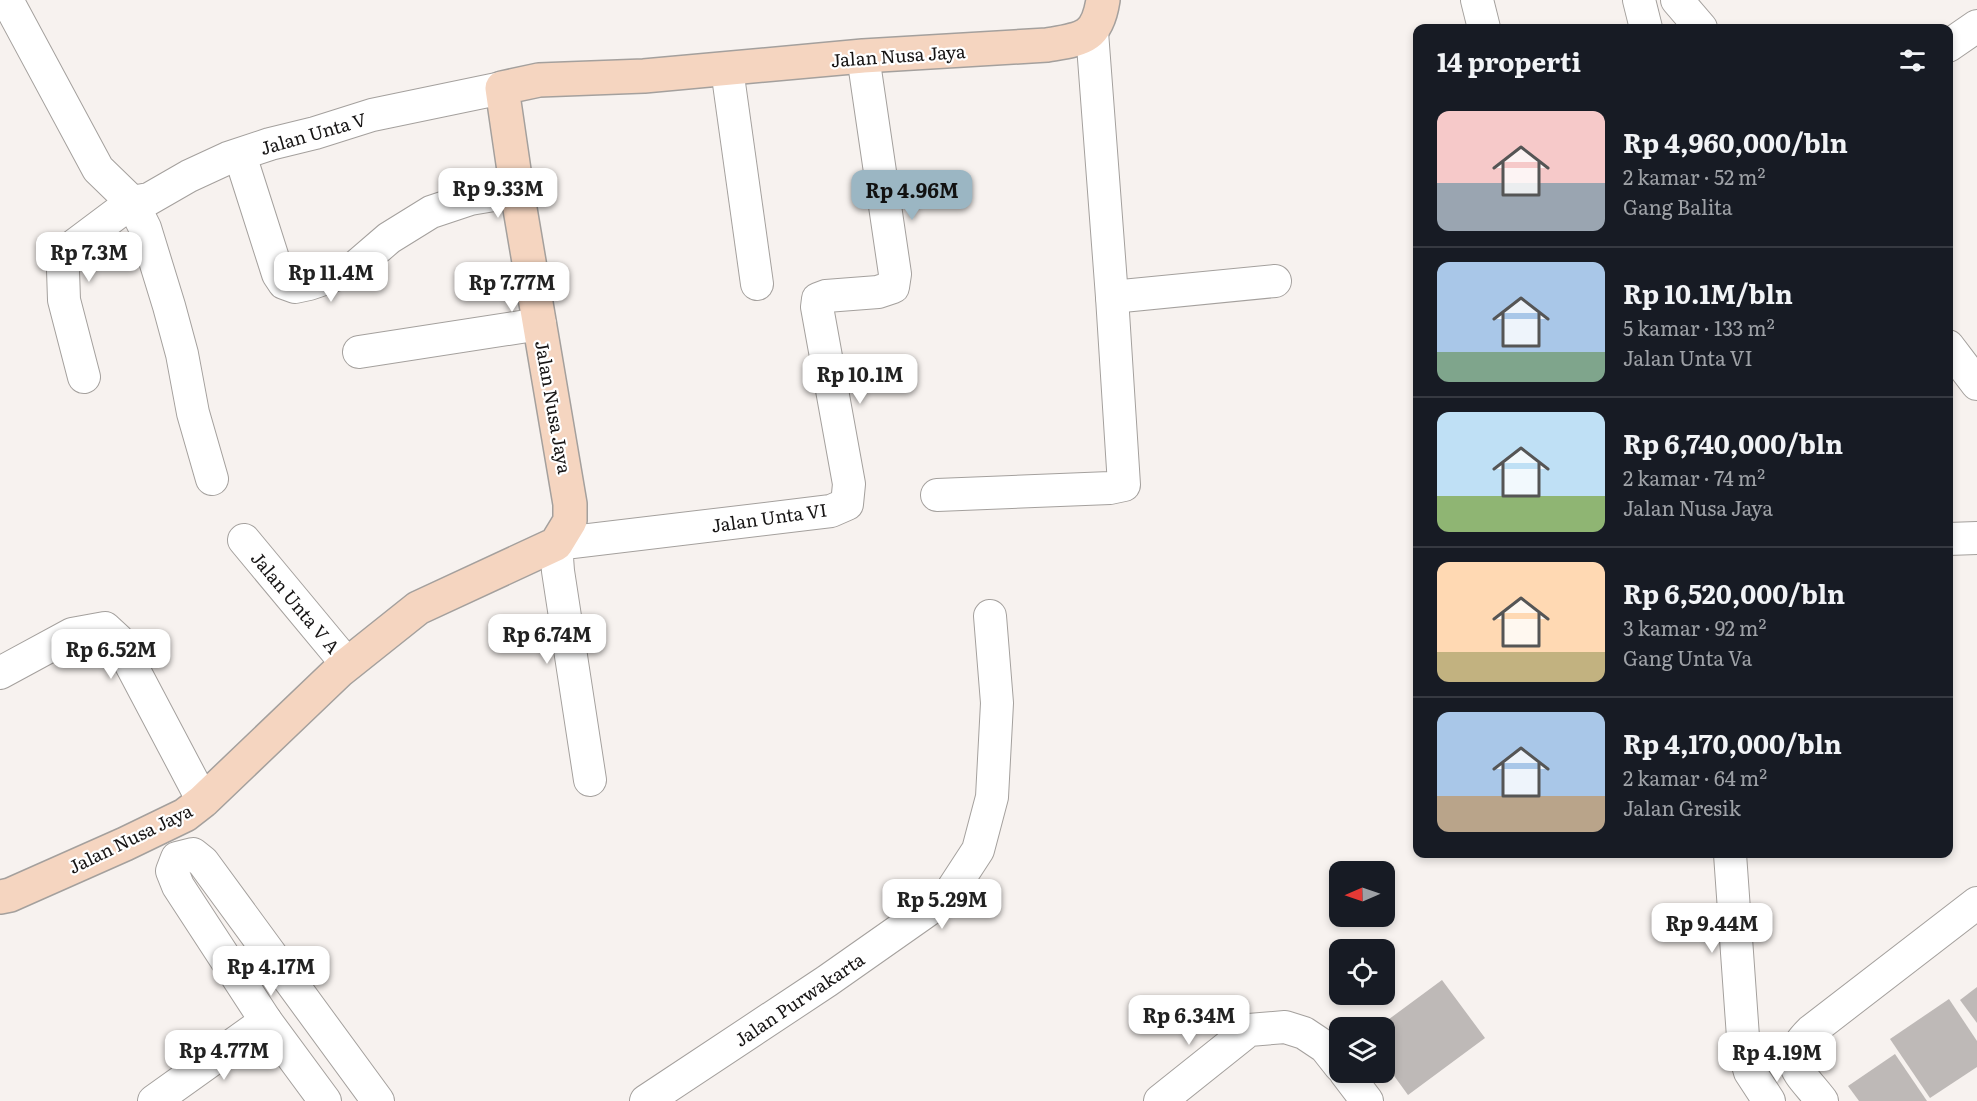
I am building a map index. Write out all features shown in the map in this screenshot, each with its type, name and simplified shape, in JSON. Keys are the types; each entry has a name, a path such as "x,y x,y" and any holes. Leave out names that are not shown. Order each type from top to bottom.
{"street":[{"path":"7,0 98,170 132,202 145,228 182,354 193,413 212,479"},
{"path":"937,495 1110,488 1124,485 1092,32 1100,17 1103,0"},
{"path":"1477,0 1483,24"},
{"path":"1639,0 1645,24"},
{"path":"1677,0 1698,24"},
{"path":"1953,43 1977,26"},
{"name":"Jalan Nusa Jaya","path":"0,897 10,895 185,815 203,801 347,664 417,608 556,544 570,521 570,504 517,191 502,88 539,80 644,76 863,56 1047,45 1069,41 1092,32"},
{"name":"Jalan Unta VI","path":"556,544 831,511 847,504 849,484 817,307 819,299 825,296 878,291 893,287 895,274 863,56"},
{"path":"727,69 757,284"},
{"name":"Jalan Unta V","path":"84,376 64,300 63,270 66,259 72,247 132,202 149,199 189,176 270,144 372,115 502,88"},
{"path":"240,155 278,274 284,283 295,287 353,268 389,238 431,212 470,199 517,191"},
{"path":"1112,297 1275,281"},
{"path":"359,352 540,324"},
{"path":"1953,352 1977,384"},
{"path":"1953,539 1977,538"},
{"name":"Jalan Unta V A","path":"244,540 347,664"},
{"path":"556,544 558,571 590,780"},
{"name":"Jalan Purwakarta","path":"646,1101 827,981 948,896 978,850 992,796 997,703 990,616"},
{"path":"0,673 72,634 105,628 118,640 203,801"},
{"path":"325,1101 266,1021 178,886 172,871 177,858 193,854 203,862 378,1101"},
{"path":"1730,858 1744,1051 1750,1072 1768,1101"},
{"path":"1822,1101 1795,1065 1793,1057 1801,1040 1977,903"},
{"path":"154,1101 266,1021"},
{"path":"1160,1101 1249,1030 1285,1027 1304,1034 1329,1052"},
{"path":"1353,1083 1366,1101"}],"building":[{"path":"1442,980 1485,1038 1408,1095 1395,1077 1395,1017 1392,1017"},
{"path":"1977,987 1977,1023 1960,1000"},
{"path":"1949,999 1977,1041 1977,1067 1930,1098 1890,1039"},
{"path":"1895,1054 1927,1101 1859,1101 1848,1086"}]}
